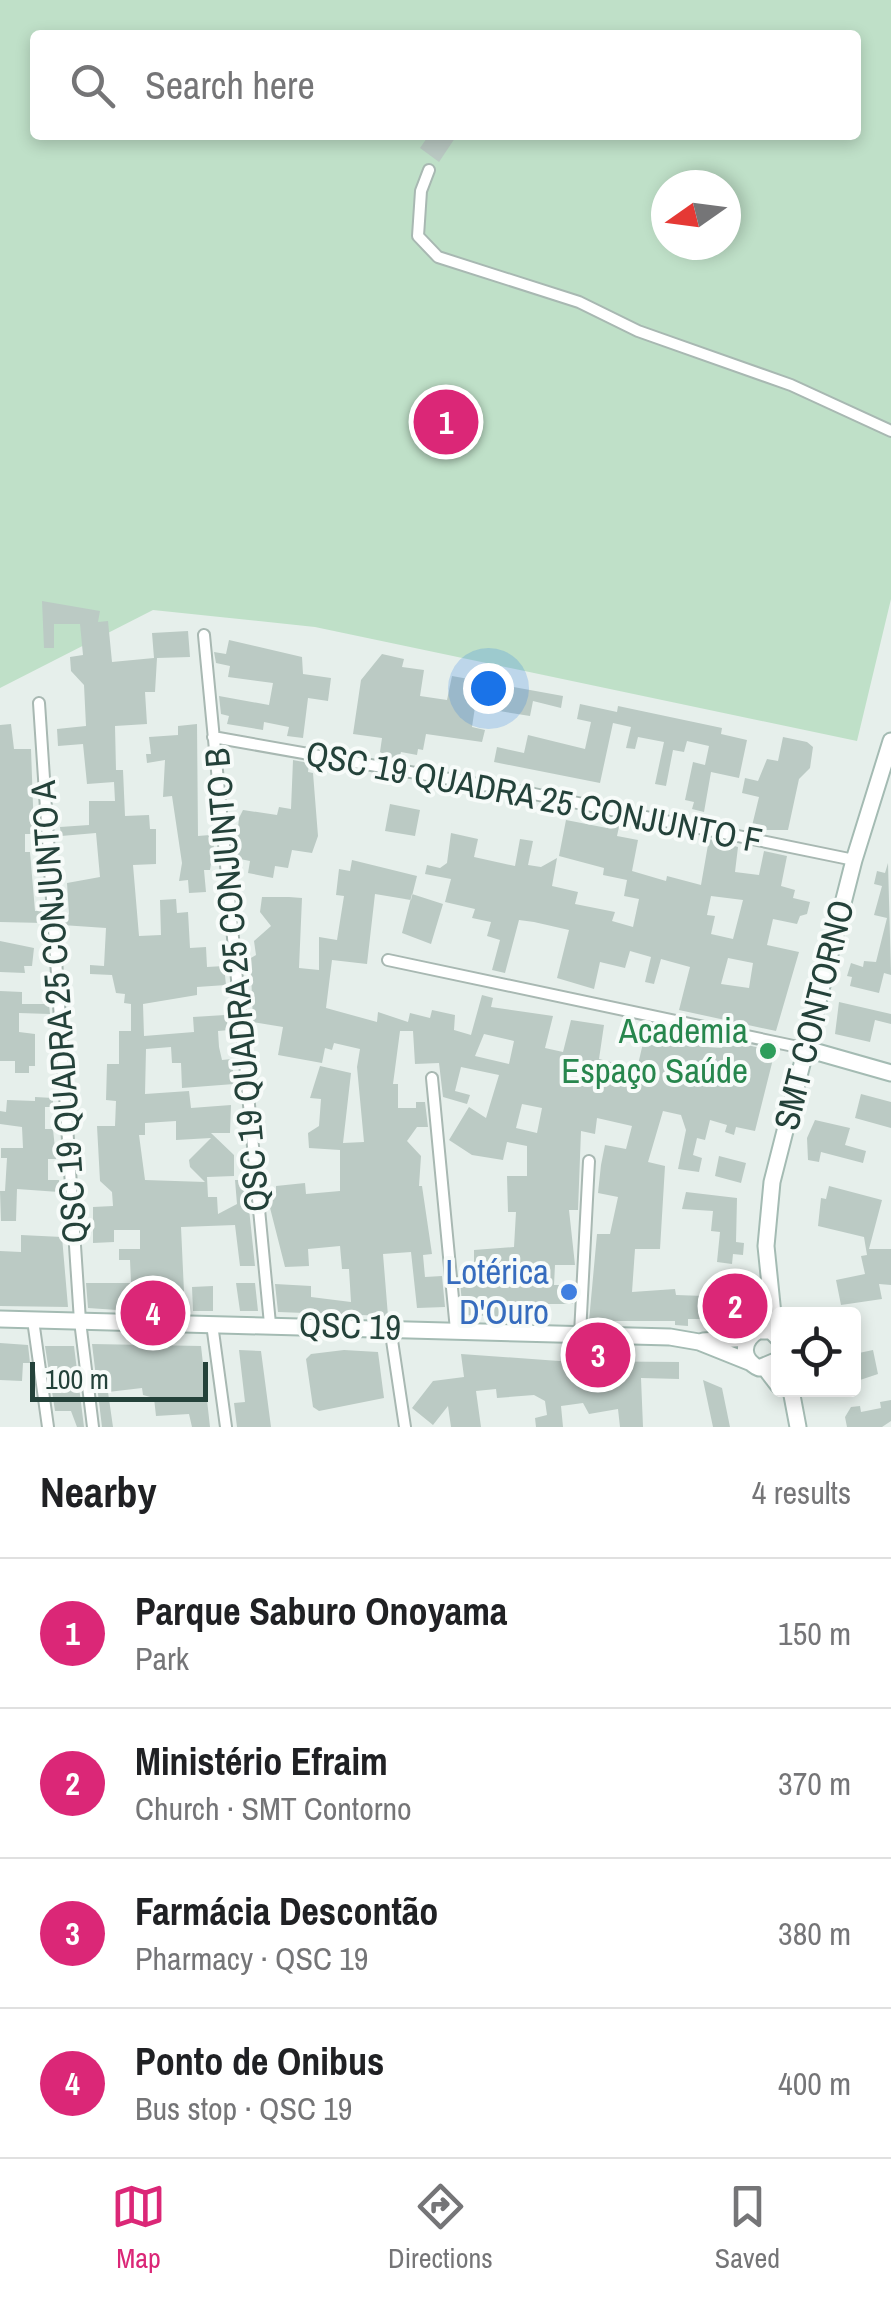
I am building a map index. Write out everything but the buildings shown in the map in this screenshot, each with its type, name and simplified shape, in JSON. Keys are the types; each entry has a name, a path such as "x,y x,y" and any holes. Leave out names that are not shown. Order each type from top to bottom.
{"street":[{"path":"429,170 420,191 418,236 438,257 578,302 638,331 791,385 891,431"},
{"name":"QSC 19 QUADRA 25 CONJUNTO B","path":"204,636 270,1324"},
{"name":"QSC 19 QUADRA 25 CONJUNTO A","path":"39,702 80,1321 93,1427"},
{"name":"QSC 19 QUADRA 25 CONJUNTO F","path":"213,736 534,794 854,860"},
{"name":"SMT CONTORNO","path":"749,1362 744,1350 765,1335 770,1294 768,1208 803,1048 891,741"},
{"path":"388,960 803,1048 891,1073"},
{"path":"432,1078 456,1330"},
{"path":"580,1334 589,1161"},
{"name":"QSC 19","path":"0,1319 390,1327 699,1342 765,1335"},
{"path":"33,1320 48,1427"},
{"path":"212,1324 226,1427"},
{"path":"390,1327 405,1427"},
{"name":"QSC 19","path":"699,1342 749,1362 771,1364"},
{"path":"785,1397 797,1423"},
{"path":"793,1397 797,1423"}],"green space":[{"path":"0,0 891,0 891,599 857,741 315,627 153,610 0,688"}],"place":[{"name":"Parque Saburo Onoyama","path":"446,422"},
{"name":"Academia Espaço Saúde","path":"768,1051"},
{"name":"Lotérica D'Ouro","path":"569,1292"},
{"name":"Ministério Efraim","path":"735,1306"},
{"name":"Ponto de Onibus","path":"153,1313"},
{"name":"Farmácia Descontão","path":"598,1355"}]}
